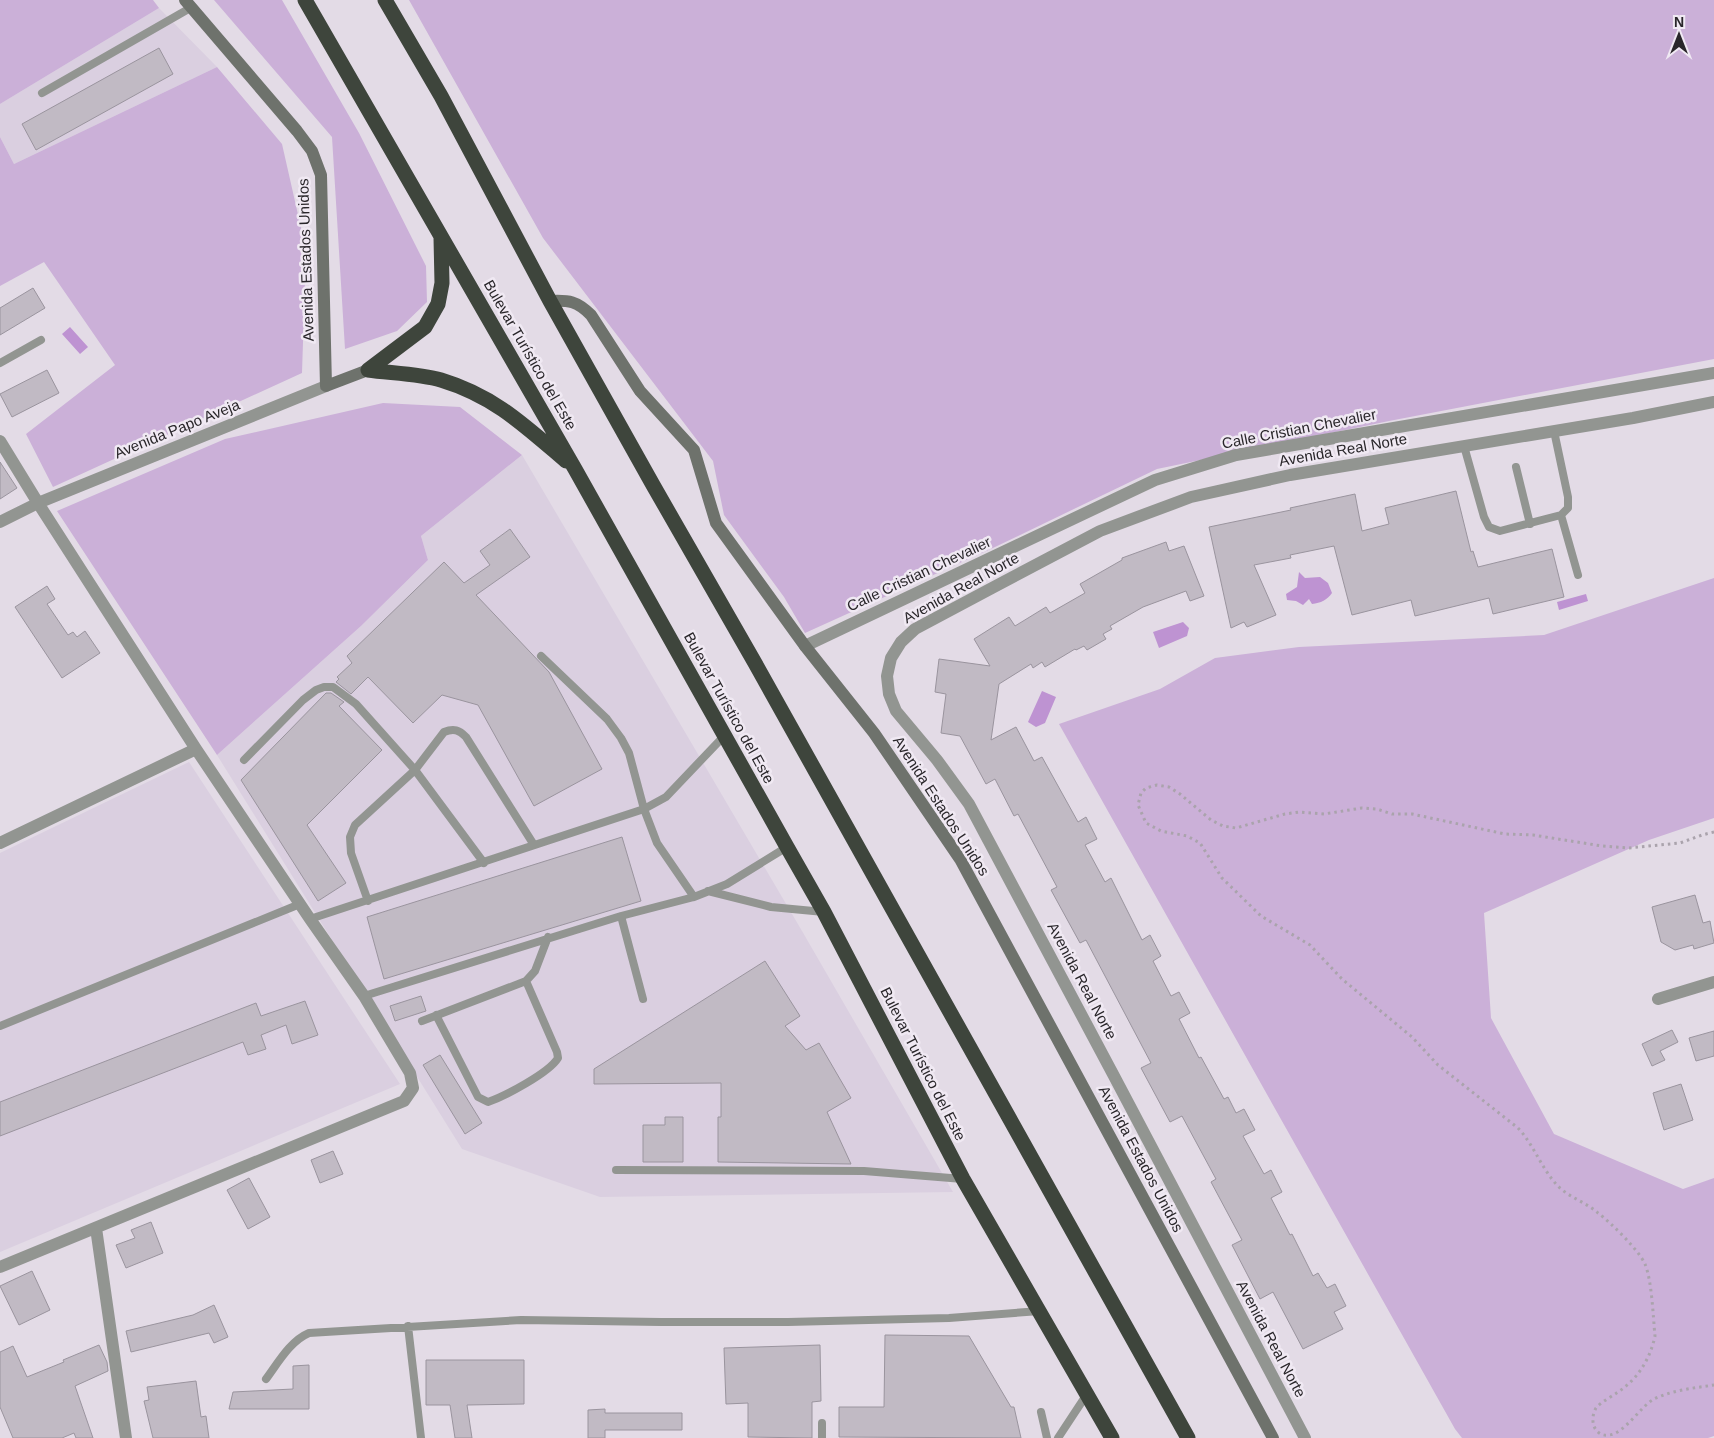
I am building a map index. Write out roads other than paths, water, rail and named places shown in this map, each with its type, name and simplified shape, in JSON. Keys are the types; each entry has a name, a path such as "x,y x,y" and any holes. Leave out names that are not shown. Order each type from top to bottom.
{"highway":[{"name":"Bulevar Turístico del Este","path":"305,0 575,469 725,735 824,912 963,1179 1112,1438"},
{"path":"385,0 441,96 550,301 648,477 760,672 1188,1438"},
{"path":"368,370 425,327 438,304 442,283 441,235"},
{"path":"368,370 439,379 479,394 514,416 575,469"}],"street":[{"name":"Avenida Estados Unidos","path":"188,4 302,138 312,151 321,175 326,386"},
{"name":"Avenida Estados Unidos","path":"550,301 566,300 580,305 591,315 640,391 694,450 716,523 805,646 874,733 960,859 1273,1438"},
{"name":"Avenida Papo Aveja","path":"0,522 38,503 368,370"},
{"name":"Calle Cristian Chevalier","path":"805,646 1155,480 1236,454 1714,373"},
{"name":"Avenida Real Norte","path":"1305,1438 969,804 937,760 896,712 889,694 887,676 891,658 901,642 915,630 1100,531 1191,497 1290,476 1714,402"},
{"path":"0,441 196,749 310,920 364,996 410,1074 413,1088 404,1101 0,1267"},
{"path":"0,843 196,749"},
{"path":"1658,999 1714,982"},
{"path":"96,1228 126,1438"}],"lane":[{"path":"42,94 188,4"},
{"path":"0,363 41,340"},
{"path":"1464,446 1484,517 1489,527 1498,531 1561,515 1568,508 1569,502 1554,431"},
{"path":"1516,467 1530,524"},
{"path":"1561,515 1578,575"},
{"path":"541,656 607,720 621,738 629,753 644,809 657,843 694,897"},
{"path":"244,760 303,700 316,690 324,687 333,687 356,704 415,770 484,862"},
{"path":"368,901 351,853 351,832 360,819 415,770 444,732 457,730 466,736 534,845"},
{"path":"310,920 644,809 666,797 725,735"},
{"path":"364,996 621,916 694,897 728,884 787,847"},
{"path":"708,891 770,907 824,912"},
{"path":"0,1026 300,904"},
{"path":"621,916 643,998"},
{"path":"422,1021 526,981 535,971 548,938"},
{"path":"436,1015 478,1097 488,1102 543,1072 554,1064 558,1058 526,981"},
{"path":"616,1170 864,1170 963,1179"},
{"path":"266,1379 295,1342 309,1333 520,1320 788,1322 949,1318 1040,1311"},
{"path":"408,1326 421,1438"},
{"path":"1058,1438 1087,1394"},
{"path":"1041,1412 1047,1438"},
{"path":"822,1423 822,1438"}]}
